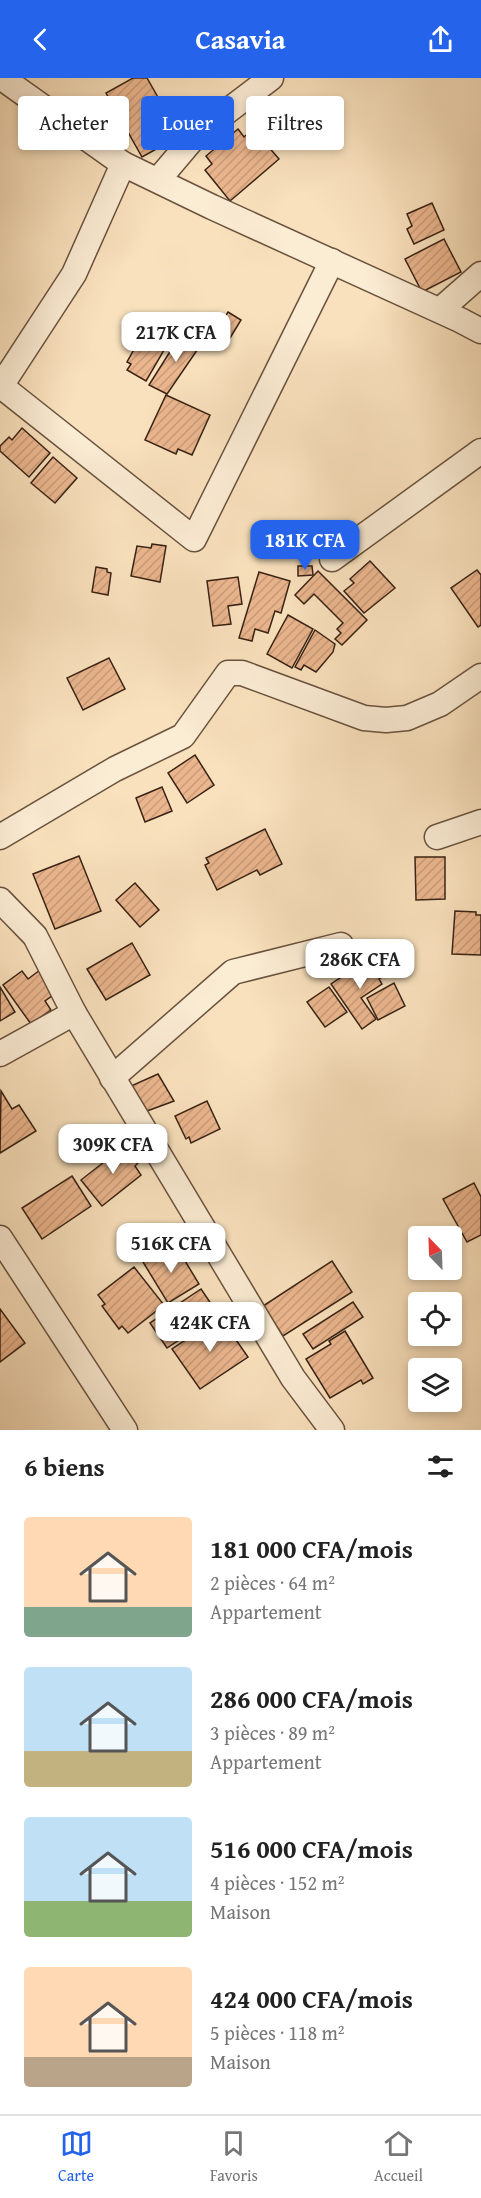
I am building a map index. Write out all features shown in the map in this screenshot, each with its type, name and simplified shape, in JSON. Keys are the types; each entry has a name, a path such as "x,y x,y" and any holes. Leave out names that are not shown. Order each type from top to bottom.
{"street":[{"path":"2,78 123,164 481,331"},
{"path":"158,180 196,135 270,78"},
{"path":"123,164 74,274 1,386 194,539 332,261"},
{"path":"440,310 481,273"},
{"path":"332,559 481,452"},
{"path":"0,837 115,769 183,736 228,673 242,673 364,718 386,720 406,718 440,704 481,676"},
{"path":"437,837 481,822"},
{"path":"0,900 35,936 74,1012 112,1078 293,1378 332,1430"},
{"path":"112,1078 233,972 340,945"},
{"path":"0,1054 74,1012"},
{"path":"4,1254 125,1430"}],"building":[{"path":"133,78 147,78 157,96 141,96 141,150 155,150 142,157 129,134 129,96 108,96 106,93"},
{"path":"238,129 244,137 246,135 246,150 271,150 279,159 230,201 205,170 212,164 206,156 213,150 234,150 234,132"},
{"path":"432,203 444,230 414,244 407,229 412,226 407,214"},
{"path":"444,239 461,272 422,292 405,259"},
{"path":"228,312 241,320 224,348 211,340"},
{"path":"155,322 174,333 146,381 127,370 131,364 127,362 136,346 140,348"},
{"path":"183,331 202,343 167,394 149,385"},
{"path":"166,395 210,415 192,455 178,449 176,454 145,440"},
{"path":"22,428 50,453 29,477 0,451 0,446 9,437 12,440"},
{"path":"53,457 77,478 55,503 31,483"},
{"path":"152,544 166,546 160,582 131,576 137,546 151,548"},
{"path":"370,561 395,588 364,613 344,591 354,583 350,579"},
{"path":"298,566 312,566 313,575 298,576"},
{"path":"96,567 107,569 107,572 111,573 108,595 92,592"},
{"path":"477,570 481,575 481,625 478,627 451,588"},
{"path":"318,571 367,620 342,645 335,639 341,633 337,629 343,623 314,594 304,604 295,595"},
{"path":"259,572 290,581 281,613 275,611 268,633 255,629 252,641 239,638"},
{"path":"238,577 242,604 228,606 231,624 213,626 207,581"},
{"path":"288,615 313,629 292,668 267,654"},
{"path":"315,630 335,644 333,652 316,672 304,665 301,670 295,667"},
{"path":"109,658 125,689 83,710 67,678"},
{"path":"195,755 214,785 187,803 168,773"},
{"path":"162,787 172,811 145,822 136,798"},
{"path":"265,829 282,864 260,875 257,870 217,890 205,865 209,863 206,858"},
{"path":"79,856 101,911 55,929 33,874"},
{"path":"415,857 445,857 445,899 416,900"},
{"path":"135,883 159,910 140,927 116,900"},
{"path":"455,911 476,912 476,915 481,915 481,955 452,954"},
{"path":"132,943 150,975 106,1000 87,969"},
{"path":"373,956 385,975 379,979 382,984 361,998 376,1019 362,1029 331,984"},
{"path":"40,970 56,993 45,1001 51,1010 31,1024 3,985 22,971 28,979"},
{"path":"394,983 405,1006 378,1020 367,998"},
{"path":"0,987 15,1012 0,1021"},
{"path":"329,987 347,1012 325,1027 307,1002"},
{"path":"158,1074 174,1101 147,1111 131,1086"},
{"path":"1,1091 12,1109 19,1105 36,1131 0,1153"},
{"path":"207,1101 220,1129 191,1143 189,1137 186,1139 175,1116"},
{"path":"127,1144 140,1161 135,1166 141,1175 102,1206 81,1180"},
{"path":"72,1176 91,1206 42,1239 22,1208"},
{"path":"474,1183 481,1197 481,1235 467,1242 462,1233 462,1226 458,1226 443,1199"},
{"path":"176,1246 199,1284 168,1303 143,1262 165,1249 167,1252"},
{"path":"332,1261 352,1292 283,1336 263,1306"},
{"path":"134,1267 164,1305 128,1333 122,1326 119,1329 102,1306 105,1304 98,1295"},
{"path":"201,1289 218,1314 167,1348 150,1323"},
{"path":"353,1302 363,1317 313,1349 303,1334"},
{"path":"0,1309 25,1343 0,1362"},
{"path":"220,1317 248,1357 200,1389 172,1349"},
{"path":"345,1331 373,1378 363,1384 361,1380 330,1398 306,1359 331,1344 329,1341"}]}
